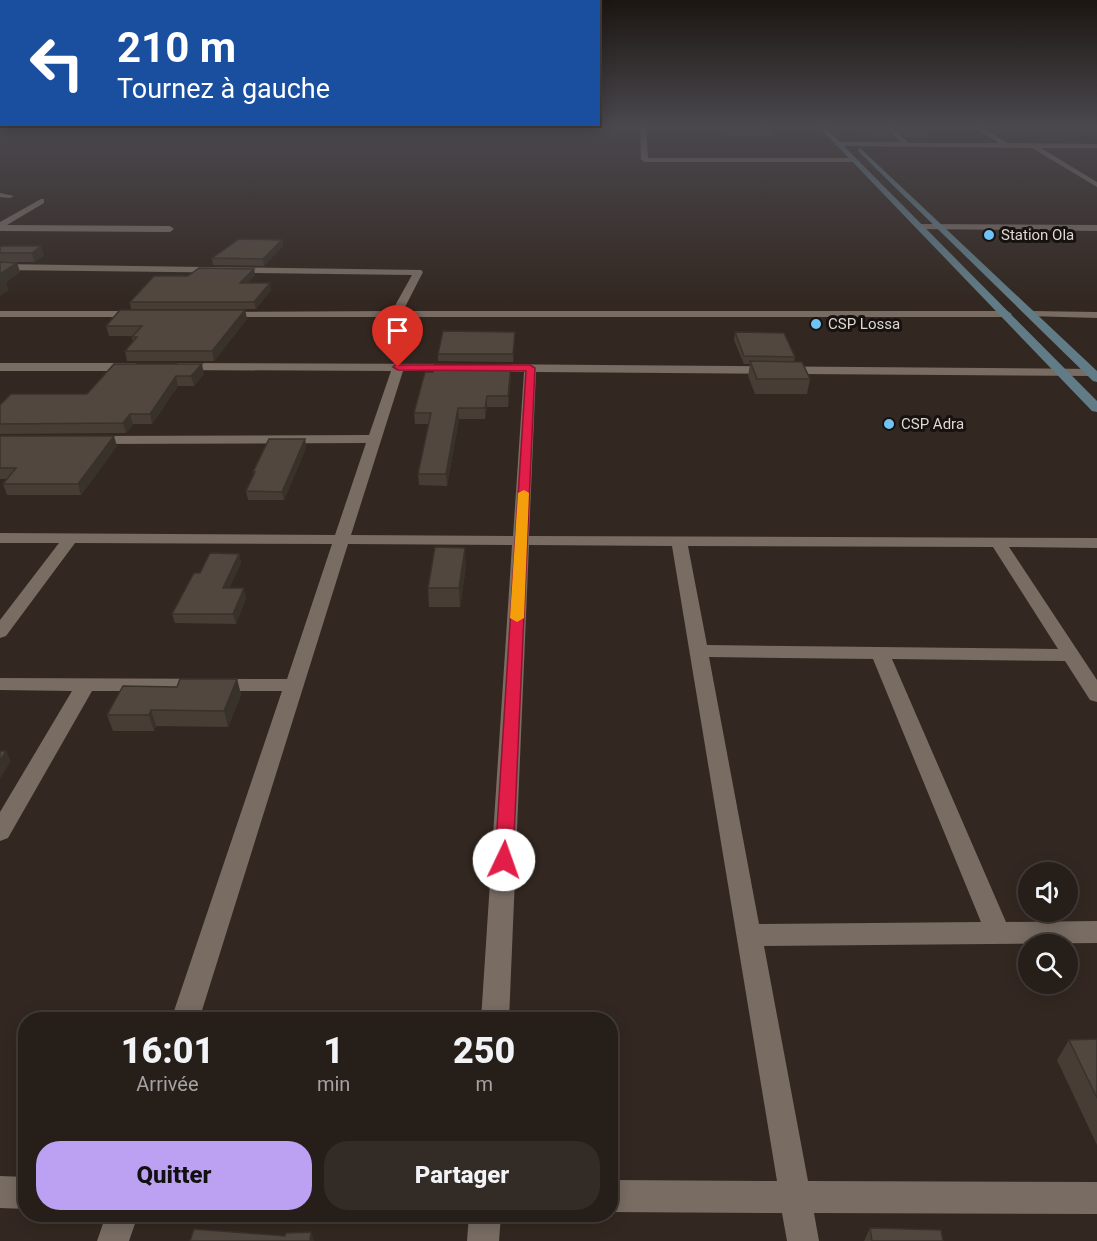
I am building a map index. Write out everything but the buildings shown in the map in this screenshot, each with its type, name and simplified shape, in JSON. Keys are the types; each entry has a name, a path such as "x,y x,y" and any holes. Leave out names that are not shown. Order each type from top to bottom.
{"main road":[{"path":"879,185 1097,408"},
{"path":"893,185 941,227 1094,375"},
{"path":"979,286 1003,286"}],"street":[{"path":"0,195 10,195"},
{"path":"0,227 41,201"},
{"path":"0,227 170,229"},
{"path":"920,227 1097,228"},
{"path":"0,267 418,272 396,314"},
{"path":"0,314 156,314"},
{"path":"216,314 1006,314"},
{"path":"1032,314 1097,315"},
{"path":"0,367 398,367 1062,372 1094,375"},
{"path":"189,1012 398,367"},
{"path":"495,1012 530,368"},
{"path":"82,440 375,439"},
{"path":"0,538 1097,543"},
{"path":"0,632 71,538"},
{"path":"679,541 803,1241"},
{"path":"998,543 1097,695"},
{"path":"698,651 1071,654"},
{"path":"880,652 998,933"},
{"path":"0,684 295,685"},
{"path":"0,832 86,684"},
{"path":"749,935 1097,932"},
{"path":"0,1192 18,1192"},
{"path":"618,1196 1097,1198"},
{"path":"114,1241 120,1222"},
{"path":"483,1241 484,1222"}],"slow traffic":[{"path":"517,618 524,493"}],"place":[{"name":"Station Ola","path":"989,235"},
{"name":"CSP Lossa","path":"816,324"},
{"name":"CSP Adra","path":"889,424"}],"route":[{"path":"398,367 530,368 504,860"}]}
